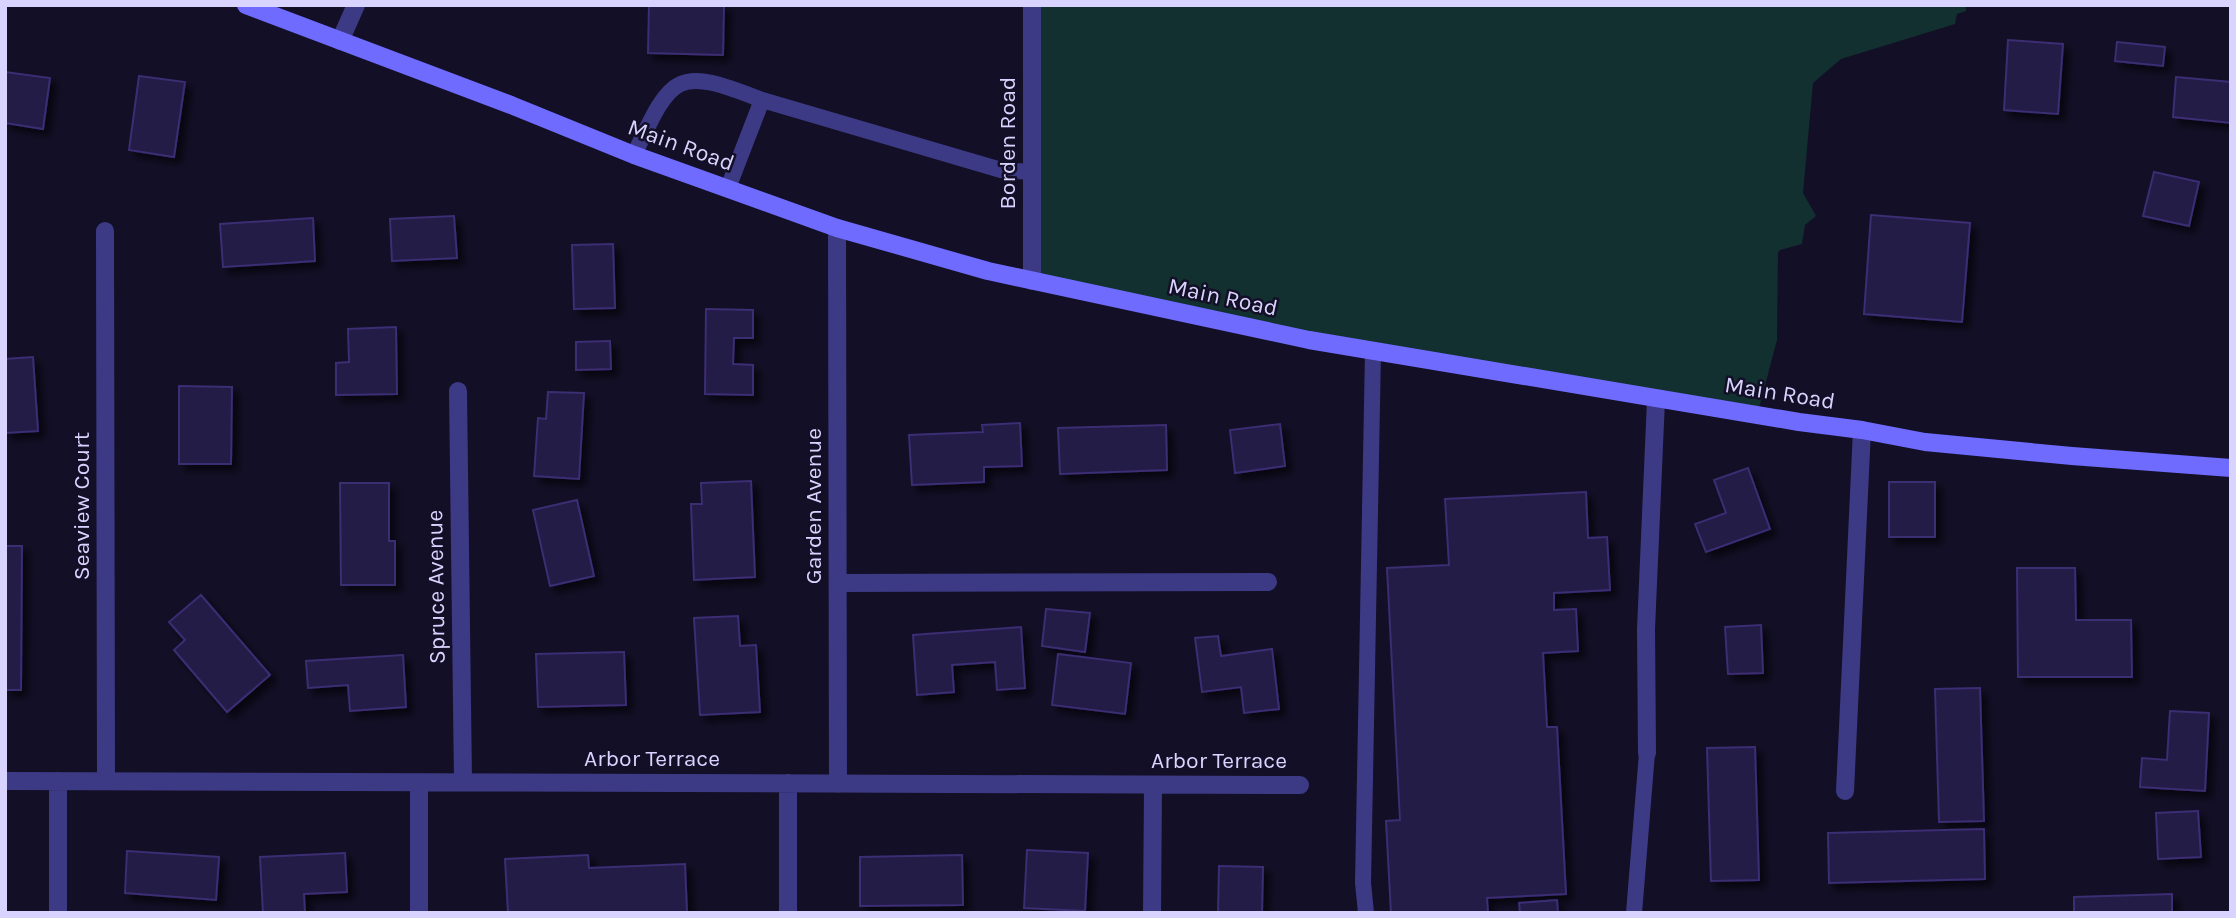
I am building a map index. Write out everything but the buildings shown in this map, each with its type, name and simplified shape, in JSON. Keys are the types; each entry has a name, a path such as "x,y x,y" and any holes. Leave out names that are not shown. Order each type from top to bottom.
{"main road":[{"name":"Main Road","path":"246,5 634,155 837,228 988,271 1203,318 1373,351 1657,400 1862,430 1924,442 2231,468"}],"street":[{"path":"340,41 356,5"},
{"name":"Borden Road","path":"1032,5 1032,281"},
{"name":"Garden Avenue","path":"837,228 838,783"},
{"name":"Seaview Court","path":"105,231 106,781"},
{"name":"Spruce Avenue","path":"458,391 463,782"},
{"path":"1647,753 1646,629 1657,400"},
{"path":"1844,791 1862,430"},
{"path":"838,583 1268,582"},
{"name":"Arbor Terrace","path":"5,781 1300,785"},
{"path":"58,781 58,913"},
{"path":"419,782 419,913"},
{"path":"788,783 788,913"},
{"path":"1152,913 1153,785"}],"lane":[{"path":"634,155 656,108 668,92 679,83 696,80 720,83 762,100 1002,170 1032,172"},
{"path":"728,188 762,100"},
{"path":"1366,913 1363,883 1373,351"},
{"path":"1634,913 1647,753"}],"green space":[{"path":"1038,5 1966,5 1966,11 1957,14 1955,24 1841,59 1813,83 1803,193 1816,216 1805,225 1802,244 1780,250 1778,253 1777,340 1758,412 1485,369 1035,276"}]}
